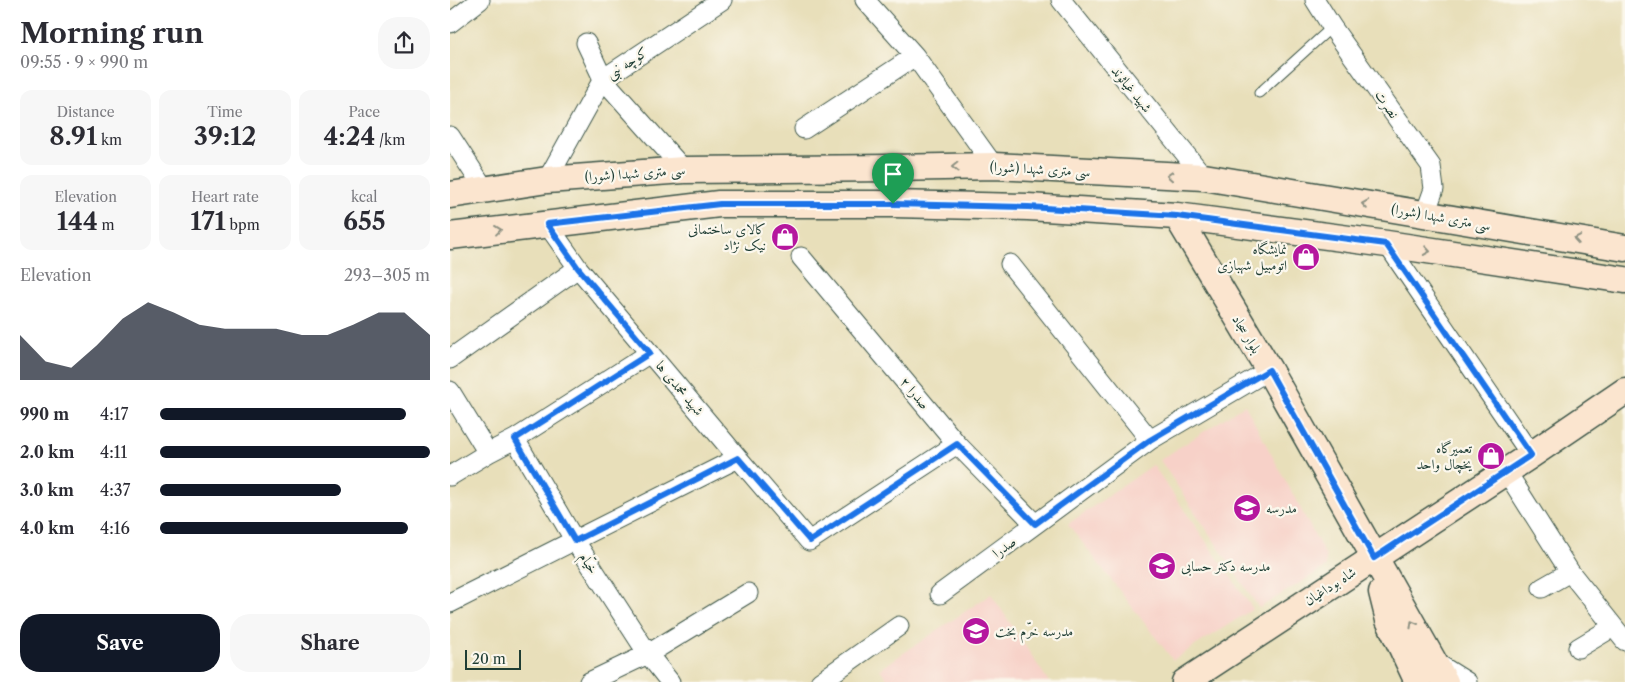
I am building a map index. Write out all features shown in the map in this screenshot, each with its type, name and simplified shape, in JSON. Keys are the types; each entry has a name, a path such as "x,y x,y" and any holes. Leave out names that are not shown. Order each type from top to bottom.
{"main road":[{"name":"سی متری شهدا (شورا)","path":"450,195 547,180 684,170 994,166 1204,178 1625,248"},
{"path":"892,168 893,204"},
{"path":"450,236 720,204 893,204 1028,207 1177,216 1386,244 1625,280"},
{"name":"بلوار سجاد","path":"1177,216 1269,370 1440,672"},
{"name":"شاه بوداغیان","path":"1185,682 1623,396"},
{"name":"بلوار سجاد","path":"1374,558 1389,620 1418,682"}],"street":[{"path":"450,23 480,0"},
{"name":"کوچه نبی","path":"547,180 603,79 722,0"},
{"path":"865,0 915,56 994,166"},
{"name":"شهید غیاثوند","path":"1061,0 1204,178"},
{"name":"نصرت","path":"1315,0 1332,27 1431,166 1434,189 1425,214"},
{"path":"586,43 603,79 684,170"},
{"path":"804,129 915,56"},
{"path":"450,136 485,190"},
{"name":"شهید محمدی ها","path":"547,224 578,268 810,541 957,444"},
{"path":"1386,244 1531,455"},
{"name":"صدرا ۲","path":"801,257 957,444 1035,524"},
{"path":"1010,264 1150,440"},
{"path":"450,360 578,268"},
{"path":"450,476 515,439 650,353"},
{"name":"صدرا","path":"940,594 1150,440 1269,370"},
{"path":"450,391 488,453"},
{"name":"خیّام","path":"515,439 575,541 648,654 670,682"},
{"path":"450,603 738,458"},
{"path":"1506,471 1570,572 1619,634 1578,648"},
{"path":"1542,588 1570,572"},
{"path":"589,682 648,654 748,593"},
{"path":"820,682 899,626"},
{"path":"1440,672 1467,682"}],"lane":[{"path":"1259,93 1332,27"}],"shaded area":[{"name":"مدرسه","path":"1245,405 1326,556 1326,567 1259,608 1160,460"},
{"name":"مدرسه دکتر حسابی","path":"1153,465 1253,609 1173,660 1068,524"},
{"name":"مدرسه خرّم بخت","path":"991,594 1049,682 889,682 880,669"}],"place":[{"name":"کالای ساختمانی نیک نژاد","path":"785,237"},
{"name":"نمایشگاه اتومبیل شهبازی","path":"1306,257"},
{"name":"تعمیرگاه یخچال واحد","path":"1491,456"},
{"name":"مدرسه","path":"1247,508"},
{"name":"مدرسه دکتر حسابی","path":"1162,566"},
{"name":"مدرسه خرّم بخت","path":"976,631"}],"route":[{"path":"720,204 893,204 1028,207 1177,216 1386,244 1531,455 1374,558 1269,370 1150,440 1035,524 957,444 810,541 738,458 575,541 515,439 650,353 578,268 547,224 720,204"}]}
